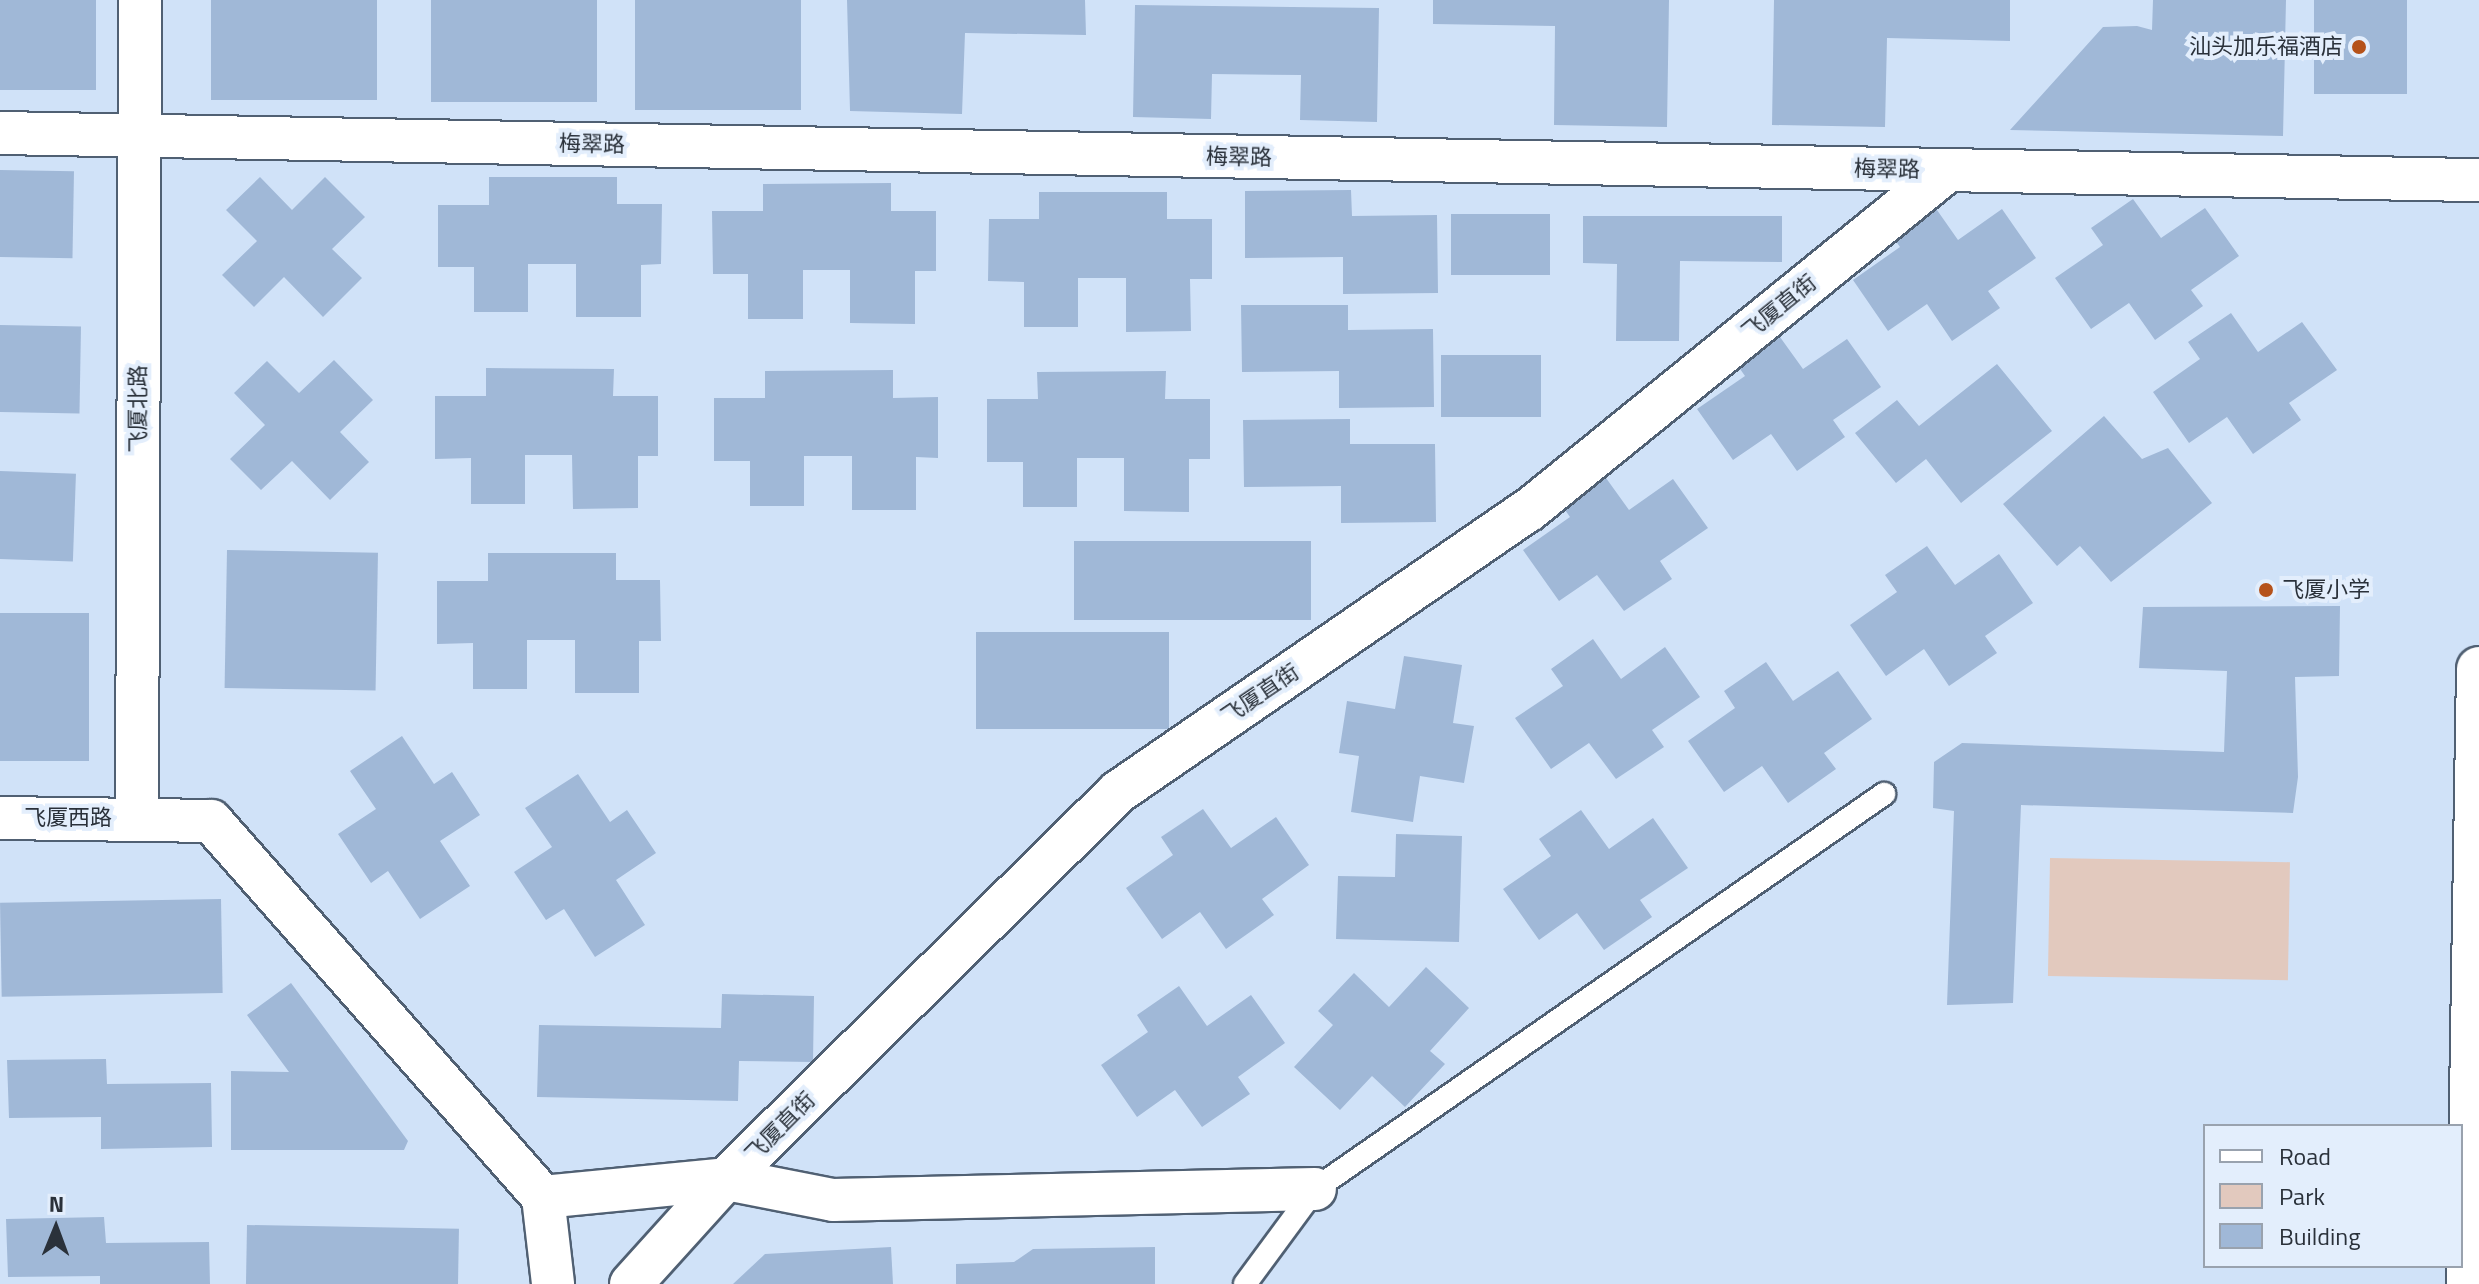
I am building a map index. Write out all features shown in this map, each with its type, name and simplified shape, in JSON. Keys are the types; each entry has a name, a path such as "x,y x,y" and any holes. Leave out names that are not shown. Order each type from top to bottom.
{"street":[{"name":"飞厦北路","path":"137,817 140,0"},
{"name":"梅翠路","path":"0,133 2479,180"},
{"name":"飞厦直街","path":"631,1284 726,1179 1118,792 1529,510 1947,171"},
{"path":"2469,1284 2474,1216 2479,669"},
{"name":"飞厦西路","path":"0,818 137,817 211,821 543,1197"},
{"path":"553,1284 543,1197 726,1179 833,1200 1315,1189"}],"lane":[{"path":"1245,1284 1315,1189 1884,794"}],"green space":[{"path":"2050,858 2290,862 2288,980 2048,976"}],"building":[{"path":"0,0 96,0 96,90 0,90"},
{"path":"211,0 377,0 377,100 211,100"},
{"path":"431,0 597,0 597,102 431,102"},
{"path":"635,0 801,0 801,110 635,110"},
{"path":"847,0 1085,0 1086,35 965,33 962,114 850,111"},
{"path":"1433,0 1669,0 1667,127 1554,125 1555,26 1433,24"},
{"path":"1774,0 2010,0 2010,41 1887,38 1885,127 1772,125"},
{"path":"2153,0 2286,0 2283,136 2010,130 2103,27 2137,26 2152,30"},
{"name":"汕头加乐福酒店","path":"2314,0 2407,0 2407,94 2314,94"},
{"path":"1135,5 1379,8 1377,122 1300,120 1301,75 1212,74 1211,119 1133,117"},
{"path":"0,170 74,171 72,258 0,257"},
{"path":"260,177 292,210 325,177 365,217 332,249 362,278 323,317 284,277 254,307 222,275 257,241 226,210"},
{"path":"489,177 617,177 617,204 662,204 661,264 641,265 641,317 576,317 576,264 528,264 528,312 474,312 474,267 438,267 438,205 489,205"},
{"path":"891,183 891,211 936,211 936,271 915,271 915,324 850,323 850,270 803,270 803,319 748,319 748,274 713,274 712,211 763,211 763,184"},
{"path":"1351,190 1352,216 1437,215 1438,293 1343,294 1343,257 1245,258 1245,191"},
{"path":"1039,192 1167,192 1167,219 1212,219 1212,279 1190,279 1191,331 1126,332 1126,278 1078,278 1078,327 1024,327 1024,282 988,281 989,219 1039,219"},
{"path":"2133,199 2161,238 2205,208 2239,256 2191,290 2203,306 2155,340 2129,303 2091,329 2055,278 2103,245 2091,228"},
{"path":"1930,200 1958,240 2002,209 2036,258 1988,291 2000,308 1952,341 1927,304 1888,331 1853,280 1900,247 1888,230"},
{"path":"1451,214 1550,214 1550,275 1451,275"},
{"path":"1583,216 1782,216 1782,262 1680,261 1679,341 1616,341 1617,264 1583,263"},
{"path":"1241,305 1348,305 1348,330 1433,329 1434,407 1339,408 1339,371 1242,372"},
{"path":"2231,313 2258,352 2302,322 2337,370 2289,403 2301,420 2253,454 2227,417 2189,443 2153,392 2200,359 2188,342"},
{"path":"0,325 81,326 79,413 0,412"},
{"path":"1775,330 1803,369 1847,339 1881,387 1833,420 1845,437 1797,471 1771,434 1733,460 1697,409 1745,376 1733,359"},
{"path":"1441,355 1541,355 1541,417 1441,417"},
{"path":"334,360 373,400 340,432 369,462 330,500 292,461 261,490 230,459 265,425 234,393 267,361 299,393"},
{"path":"1997,364 2052,431 1961,503 1926,459 1896,483 1855,433 1897,400 1919,426"},
{"path":"486,368 614,369 613,396 658,396 658,456 638,456 638,508 573,509 572,455 525,455 525,504 471,504 471,458 435,459 435,396 486,396"},
{"path":"893,370 893,398 938,397 938,458 916,457 916,510 852,510 852,456 804,456 804,506 750,506 750,461 714,461 714,398 765,398 765,371"},
{"path":"1166,371 1165,399 1210,399 1210,459 1189,459 1189,512 1124,511 1124,458 1077,458 1077,507 1023,507 1023,462 987,462 987,399 1038,399 1037,372"},
{"path":"2104,416 2142,459 2168,448 2212,503 2111,582 2080,546 2057,566 2003,504"},
{"path":"1350,419 1350,444 1435,444 1436,522 1341,523 1341,486 1244,487 1243,420"},
{"path":"0,471 76,474 73,562 0,559"},
{"path":"1601,471 1629,510 1673,479 1708,528 1660,561 1672,579 1624,611 1597,575 1559,601 1523,550 1570,517 1558,500"},
{"path":"1074,541 1311,541 1311,620 1074,620"},
{"path":"1927,546 1955,585 1999,554 2033,603 1985,636 1997,653 1949,686 1924,649 1886,676 1850,625 1897,592 1885,575"},
{"path":"227,550 378,553 376,691 225,688"},
{"path":"488,553 616,553 616,580 660,580 661,641 639,641 639,693 575,693 575,640 527,640 527,689 473,689 473,643 437,644 437,581 488,581"},
{"path":"2340,606 2339,676 2295,677 2298,777 2293,813 2021,805 2013,1003 1947,1005 1954,811 1933,808 1934,762 1962,743 2224,752 2227,671 2139,668 2143,607"},
{"path":"0,613 89,613 89,761 0,761"},
{"path":"976,632 1169,632 1169,729 976,729"},
{"path":"1593,639 1621,679 1665,647 1700,697 1652,730 1664,747 1616,779 1589,743 1551,769 1515,718 1563,686 1551,669"},
{"path":"1404,656 1462,665 1453,723 1474,726 1464,783 1420,776 1413,822 1351,812 1359,756 1339,753 1347,701 1395,709"},
{"path":"1766,662 1793,701 1838,671 1872,719 1824,753 1836,769 1788,803 1762,766 1724,792 1688,741 1735,708 1724,691"},
{"path":"402,736 434,784 452,772 480,815 440,841 470,886 420,919 388,871 371,883 338,834 376,809 350,771"},
{"path":"578,774 610,822 627,810 656,853 616,880 645,925 595,957 564,909 546,920 514,872 552,847 525,808"},
{"path":"1203,809 1231,848 1276,817 1309,865 1262,899 1274,915 1226,949 1200,912 1162,939 1126,888 1173,855 1161,837"},
{"path":"1581,810 1609,849 1653,818 1688,868 1640,900 1652,917 1604,950 1577,913 1539,940 1503,889 1551,856 1539,839"},
{"path":"1396,834 1462,836 1459,942 1336,939 1338,876 1395,877"},
{"path":"221,899 223,993 2,997 0,903"},
{"path":"1426,967 1469,1008 1430,1051 1445,1064 1405,1107 1372,1076 1340,1110 1294,1067 1333,1025 1318,1011 1354,973 1389,1007"},
{"path":"291,983 408,1141 404,1150 231,1150 231,1071 289,1072 247,1015"},
{"path":"1179,986 1207,1026 1251,995 1285,1043 1238,1077 1250,1094 1202,1127 1175,1090 1137,1117 1101,1065 1148,1032 1137,1015"},
{"path":"722,994 814,996 813,1062 739,1061 738,1101 537,1097 539,1025 721,1028"},
{"path":"106,1059 107,1084 211,1083 212,1147 101,1149 101,1117 9,1118 7,1060"},
{"path":"104,1217 106,1243 209,1242 210,1284 100,1284 100,1276 8,1277 6,1219"},
{"path":"247,1225 459,1229 458,1284 246,1284"},
{"path":"891,1247 893,1284 733,1284 765,1254"},
{"path":"1155,1247 1155,1284 956,1284 956,1264 1014,1262 1033,1249"}],"place":[{"name":"汕头加乐福酒店","path":"2359,47"},
{"name":"飞厦小学","path":"2266,590"}]}
